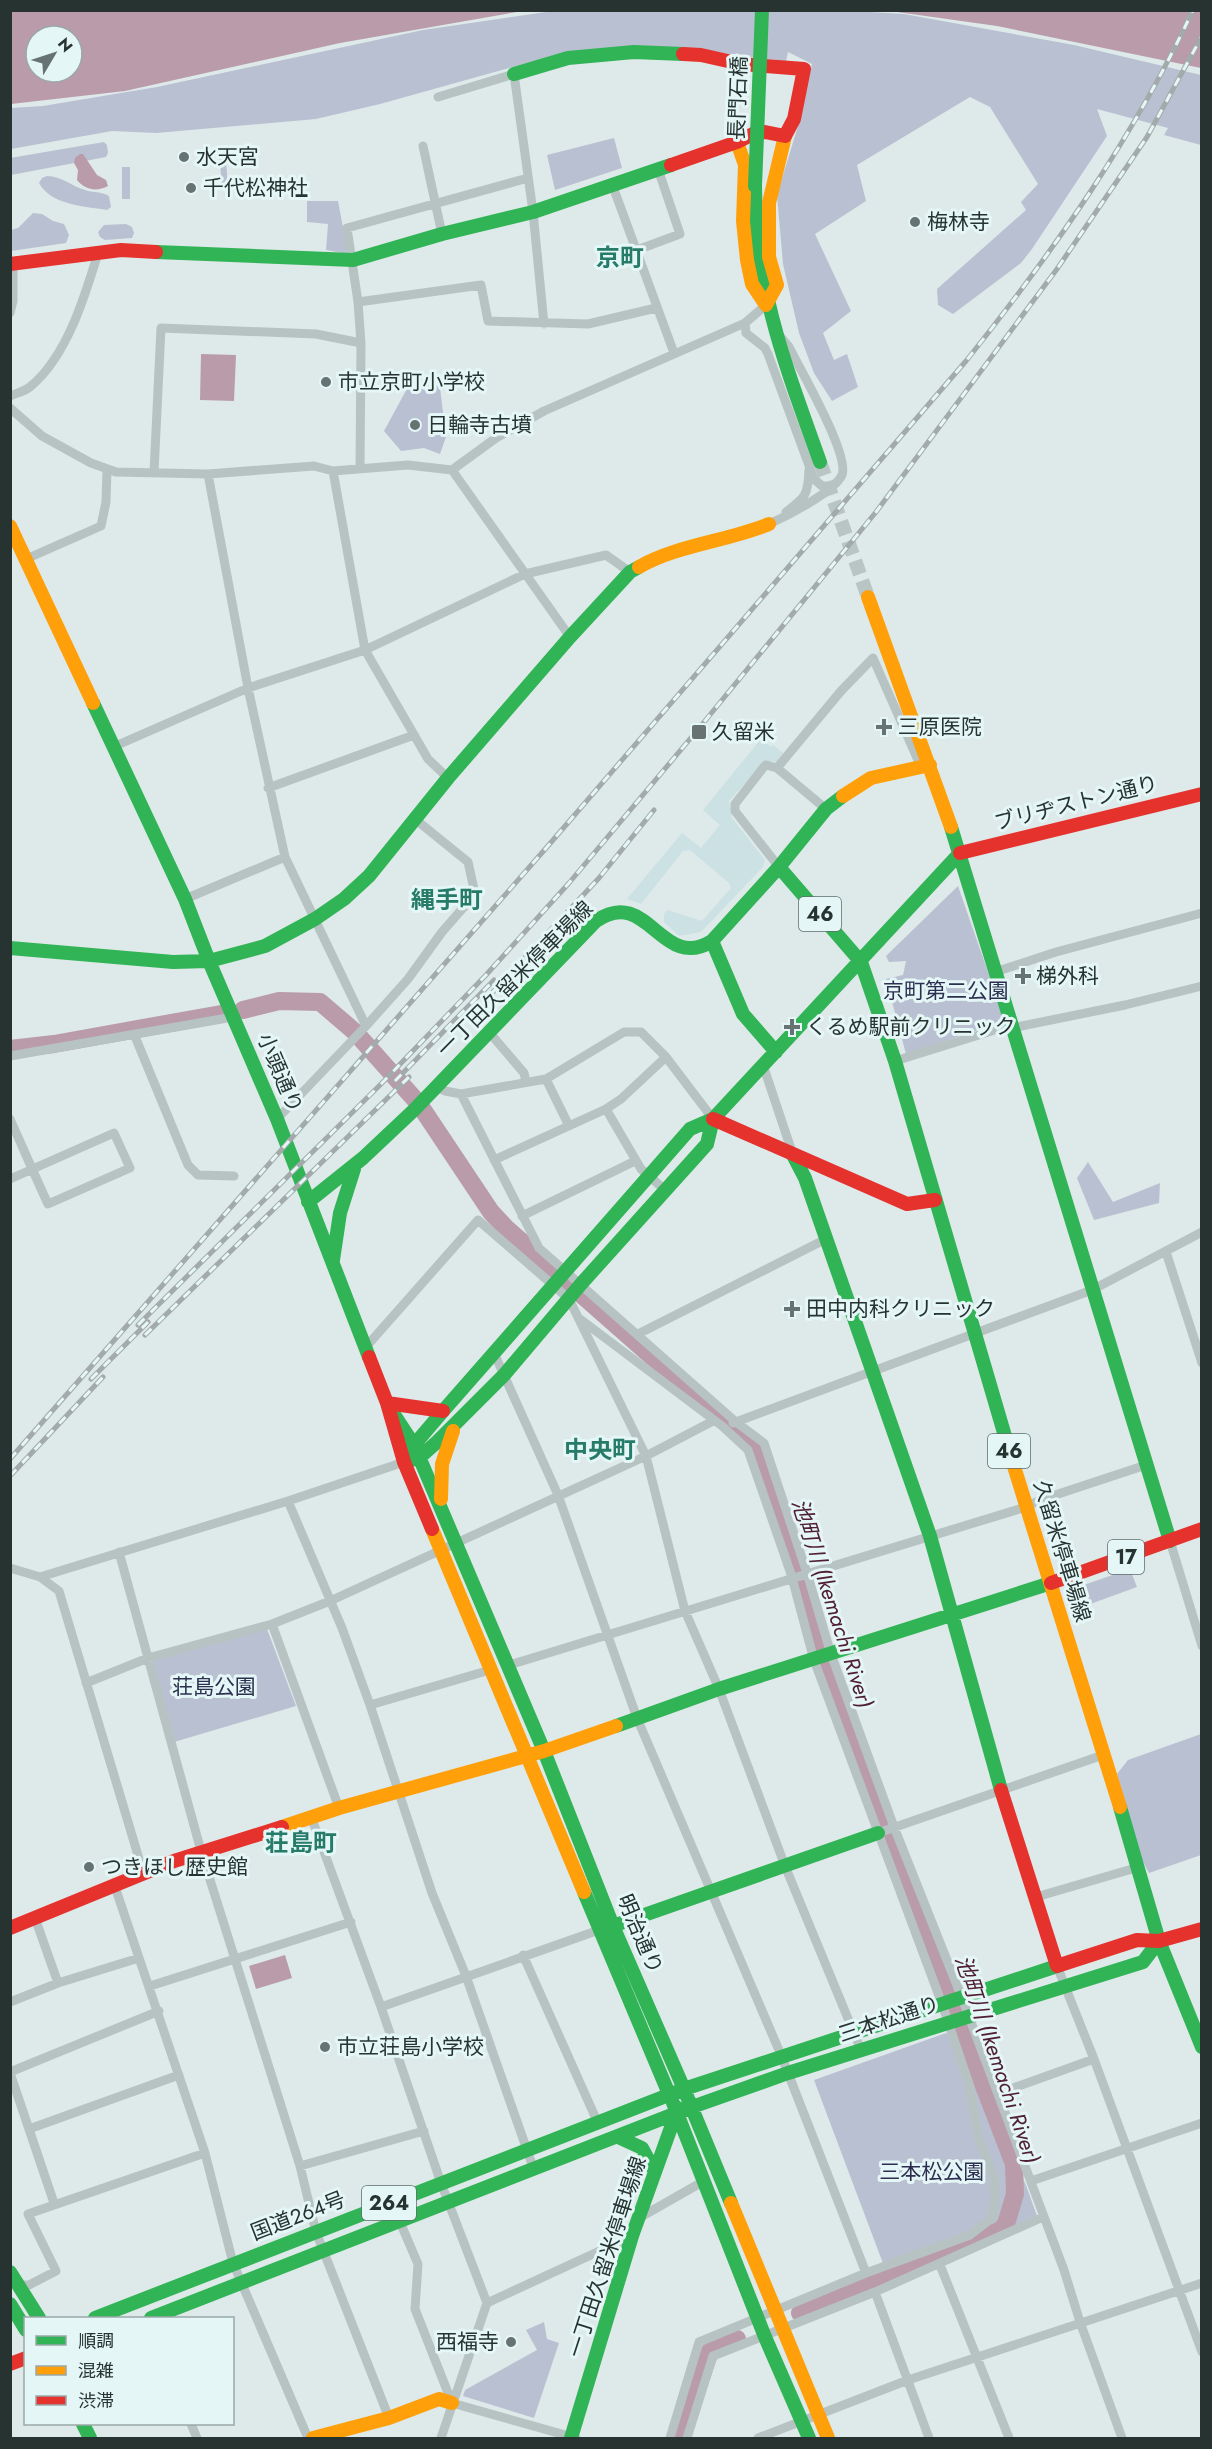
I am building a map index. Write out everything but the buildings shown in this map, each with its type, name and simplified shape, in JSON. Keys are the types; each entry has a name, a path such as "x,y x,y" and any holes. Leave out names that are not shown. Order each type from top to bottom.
{"main road":[{"name":"長門石橋","path":"762,10 754,214 766,305"},
{"path":"514,74 568,58 634,52 701,55 741,64 804,69 794,119 785,136 769,203 770,257 777,285 766,305"},
{"path":"12,264 121,250 353,260 442,234 533,212 737,142 749,133 765,132 785,136"},
{"path":"737,142 745,165 743,221 752,284 766,305 815,462"},
{"path":"10,948 173,962 209,962 265,946 315,919 344,899 369,876 448,778 570,637 630,572 653,559 745,534 769,524"},
{"name":"小頭通り","path":"10,526 185,899 209,962 277,1119 308,1202"},
{"path":"868,597 926,766 960,853 1170,1541"},
{"path":"776,1052 743,1014 712,941 779,867 826,809 856,786 871,778 926,766"},
{"name":"ブリヂストン通り","path":"960,853 1202,794"},
{"path":"417,1451 443,1411 690,1129 713,1119 960,853"},
{"name":"46","path":"779,867 861,962"},
{"name":"一丁田久留米停車場線","path":"308,1202 356,1164 410,1112 592,925 616,910 628,911 681,949 699,949 712,941"},
{"name":"久留米停車場線","path":"861,962 895,1060 1026,1507 1160,1941 1202,2047"},
{"path":"713,1119 907,1204 935,1200"},
{"path":"308,1202 387,1403 404,1462 456,1423 504,1375 581,1284 706,1144 713,1119"},
{"path":"793,1155 805,1178 930,1536 1001,1790 1057,1966"},
{"path":"333,1265 338,1218 344,1192 356,1164"},
{"path":"387,1403 443,1411"},
{"path":"387,1403 417,1451"},
{"path":"442,1511 442,1464 456,1423"},
{"name":"明治通り","path":"417,1451 506,1666 544,1751 613,1926 692,2107 828,2439"},
{"name":"明治通り","path":"404,1462 669,2094 765,2337 809,2439"},
{"name":"17","path":"1051,1583 1202,1529"},
{"path":"10,1928 143,1872 201,1851 312,1819 339,1808 544,1751 719,1689 1051,1583"},
{"path":"599,1930 878,1833"},
{"name":"三本松通り","path":"684,2088 1137,1940 1160,1941 1202,1929"},
{"name":"三本松通り","path":"692,2107 788,2073 1143,1962 1160,1941"},
{"name":"一丁田久留米停車場線","path":"573,2438 632,2236 677,2114 684,2088"},
{"name":"国道264号","path":"100,2317 684,2088"},
{"name":"国道264号","path":"155,2317 692,2107"},
{"path":"618,2137 640,2145 649,2155 655,2172"},
{"path":"10,2272 14,2286 37,2317"},
{"path":"10,2304 24,2327"},
{"path":"10,2364 24,2358"},
{"path":"313,2439 389,2418 438,2399 452,2403"},
{"path":"83,2425 90,2439"}],"street":[{"path":"438,97 514,74 533,212 544,324"},
{"path":"423,146 442,234"},
{"path":"637,250 680,234 658,169"},
{"path":"360,469 361,343 353,260 347,228 528,178"},
{"path":"612,184 674,353"},
{"path":"10,396 29,388 44,374 64,343 88,287 98,253"},
{"path":"10,313 14,301 12,264"},
{"path":"358,302 481,285 488,321 588,324 656,308"},
{"path":"10,408 42,436 71,453 116,472 208,474 314,466 333,471 408,465 452,470 496,438 544,411 745,323 766,305"},
{"path":"745,323 747,333 765,348 768,354 815,462 814,479 822,486 832,486"},
{"path":"154,472 161,328 316,334 361,343"},
{"path":"769,524 799,510 842,476 842,457 833,434 789,347 774,328"},
{"path":"769,524 800,502 808,490 815,462"},
{"path":"26,559 101,526 106,502 107,470"},
{"path":"452,470 570,637"},
{"path":"333,471 365,650 428,759 448,778"},
{"path":"208,474 268,788 285,857 366,1026"},
{"path":"112,747 248,688 365,650 525,574 606,555 630,572"},
{"path":"777,768 841,691 873,658 926,766"},
{"path":"268,788 414,735"},
{"path":"779,867 735,811 735,804 763,768 766,765 777,768 826,809"},
{"path":"277,1119 408,979 442,932 470,900 474,889 468,862 415,819"},
{"path":"185,899 285,857"},
{"path":"995,972 1066,949 1202,913"},
{"path":"895,1060 1012,1026 1125,1005 1202,986"},
{"path":"10,1056 233,1017"},
{"path":"489,1032 524,1073 526,1082"},
{"path":"433,1089 460,1094 546,1079 624,1032 640,1032 666,1058 713,1119"},
{"path":"134,1034 188,1165 198,1175 234,1176"},
{"path":"494,1160 606,1109 621,1099 666,1058"},
{"path":"764,1065 793,1155"},
{"path":"546,1079 569,1126"},
{"path":"460,1094 539,1248 736,1422 764,1443 831,1654 894,1827 999,2093 1064,2270 1122,2439"},
{"path":"606,1109 635,1161 665,1190"},
{"path":"10,1119 32,1169 48,1204 130,1168 114,1133 32,1169 10,1179"},
{"path":"522,1216 635,1161"},
{"path":"365,1348 478,1220 568,1299 580,1319 646,1456 685,1611 719,1689 785,1866 861,2050"},
{"path":"722,1426 975,1335 1092,1290 1202,1232"},
{"path":"638,1334 826,1239"},
{"path":"1166,1252 1202,1363"},
{"path":"580,1319 722,1426 748,1450 792,1579 814,1660 942,2004 969,2084 978,2136 994,2178 995,2200 992,2218 970,2235 866,2273 699,2342 670,2439"},
{"path":"495,1353 558,1495 637,1718 781,2055 866,2273"},
{"path":"86,1683 148,1658 272,1624 330,1601 646,1456 713,1421"},
{"path":"40,1577 288,1501 404,1462"},
{"path":"506,1666 1026,1507 1146,1465"},
{"path":"288,1501 370,1705 432,1893 466,1976 534,2170"},
{"path":"1170,1541 1202,1646"},
{"path":"119,1552 201,1851 300,2166 316,2232 389,2418"},
{"path":"10,1568 40,1577 59,1592 143,1872"},
{"path":"272,1624 339,1808"},
{"path":"370,1705 490,1670"},
{"path":"878,1833 1103,1755"},
{"path":"312,1819 351,1922 441,2183 487,2303 441,2439"},
{"path":"1036,1897 1139,1867"},
{"path":"114,1884 159,2011 205,2153 233,2263 308,2439"},
{"path":"35,1918 58,1983"},
{"path":"150,1986 351,1922"},
{"path":"381,2007 599,1930"},
{"path":"523,1955 597,2121"},
{"path":"10,2002 58,1983 139,1958"},
{"path":"1057,1966 1094,2059 1202,2352"},
{"path":"54,2203 10,2073 159,2011"},
{"path":"999,2093 1094,2059"},
{"path":"29,2129 180,2075"},
{"path":"1031,2181 1202,2123"},
{"path":"300,2166 424,2131"},
{"path":"14,2286 29,2285 56,2271 28,2214 54,2203 205,2153"},
{"path":"639,2218 704,2181"},
{"path":"687,2439 713,2356 940,2265 1043,2217"},
{"path":"399,2222 418,2264 415,2309 452,2403"},
{"path":"487,2303 632,2236"},
{"path":"940,2265 1009,2439"},
{"path":"758,2439 908,2380 1202,2283"},
{"path":"875,2292 929,2439"},
{"path":"143,2300 149,2317"},
{"path":"452,2403 573,2438"},
{"path":"191,2425 197,2439"}],"green space":[{"path":"560,10 834,10 904,14 1074,45 1201,75 1201,145 1164,135 1168,128 1097,109 1107,136 1032,249 1021,263 953,314 938,305 937,289 1026,210 1021,202 1038,184 990,107 970,97 857,165 866,201 815,234 851,311 823,333 834,360 847,354 858,387 832,401 814,373 799,333 783,264 777,195 798,126 812,64 788,52 786,61 702,51 570,51 380,104 316,119 156,133 112,131 11,149 11,108 43,106 157,87 423,30"},
{"path":"614,138 622,168 555,190 547,155"},
{"path":"104,142 107,145 106,157 11,175 10,158"},
{"path":"225,148 228,188 222,189 219,149"},
{"path":"122,167 130,167 130,199 122,199"},
{"path":"47,176 85,190 106,194 109,196 111,207 107,210 78,206 59,200 51,196 39,183"},
{"path":"307,201 338,201 348,254 326,250 328,224 307,222"},
{"path":"33,213 42,214 53,221 64,224 69,235 66,243 11,251 11,230 18,228"},
{"path":"126,224 132,227 134,233 132,238 105,240 98,232 104,225"},
{"path":"428,378 440,388 446,437 440,454 424,448 401,451 384,431 409,385"},
{"name":"京町第二公園","path":"958,886 1005,1021 906,1054 886,979 903,975 906,961 889,962 886,956"},
{"path":"1088,1162 1113,1202 1160,1183 1159,1203 1094,1220 1077,1178"},
{"path":"1130,1569 1137,1587 1082,1607 1075,1588"},
{"name":"荘島公園","path":"267,1629 296,1706 174,1742 152,1660"},
{"path":"1201,1734 1201,1855 1149,1873 1141,1858 1117,1774 1128,1760"},
{"name":"三本松公園","path":"946,2033 951,2035 1026,2185 1037,2216 890,2282 814,2080"},
{"path":"544,2322 547,2339 559,2343 534,2418 463,2396 465,2390 537,2350 526,2330"}],"shaded area":[{"path":"11,10 523,10 340,43 125,91 11,104"},
{"path":"890,11 1201,11 1201,68 997,26"},
{"path":"83,154 97,175 106,180 108,186 91,189 77,180 78,170 74,163 75,158"},
{"path":"201,354 236,355 234,401 200,400"},
{"path":"761,739 783,753 777,762 765,761 729,801 732,818 765,860 763,867 701,932 679,936 664,922 664,914 667,910 702,921 731,888 729,883 690,850 683,851 641,904 627,899 682,833 701,848 720,825 703,810"},
{"path":"285,1955 292,1978 256,1989 249,1966"}],"waterway":[{"name":"池町川 (Ikemachi River)","path":"243,1010 279,1001 320,1002 355,1032 419,1104 491,1212 506,1228 749,1442 759,1454 818,1641 890,1842 949,1985 969,2047 1014,2164 1015,2194 1006,2224 1001,2230 800,2313"},
{"name":"池町川 (Ikemachi River)","path":"10,1049 54,1044 221,1014"},
{"path":"680,2438 710,2351 737,2339"}],"tunnel":[{"path":"820,462 868,597"}],"railway":[{"path":"10,1459 547,847 966,361 1030,278 1090,192 1145,103 1193,10"},
{"path":"138,1325 381,1084 486,975 569,883 700,727 876,512 1057,269 1147,137 1202,36"},
{"path":"491,994 599,878 654,810"},
{"path":"395,1081 494,980"},
{"path":"145,1335 409,1077"},
{"path":"91,1379 148,1322"},
{"path":"10,1476 103,1377"}],"traffic: fast":[{"path":"755,186 762,10"},
{"path":"514,74 568,58 634,52 683,54"},
{"path":"156,252 353,260 442,234 533,212 671,165"},
{"path":"755,186 756,224 767,294 784,360 820,462"},
{"path":"10,948 173,962 209,961 265,946 315,919 344,899 369,876 448,778 570,637 630,572 639,567"},
{"path":"93,703 185,899 277,1119 369,1357"},
{"path":"308,1202 363,1158 414,1110 596,921 614,913 629,913 680,946 695,948 712,941 779,867 826,809 843,796"},
{"path":"951,827 1170,1541"},
{"path":"404,1462 414,1445 443,1411 690,1129 713,1119 960,853"},
{"path":"779,867 861,962 895,1061 1012,1460"},
{"path":"712,941 743,1014 776,1052"},
{"path":"411,1460 420,1457 437,1442 504,1375 581,1284 707,1144 713,1119"},
{"path":"793,1155 805,1178 930,1536 1001,1790"},
{"path":"333,1260 340,1213 354,1169"},
{"path":"395,1416 414,1445 544,1751 613,1926 684,2089"},
{"path":"616,1726 719,1689 1051,1583"},
{"path":"1120,1807 1159,1941 1202,2047"},
{"path":"607,1928 878,1833"},
{"path":"584,1892 669,2094"},
{"path":"692,2107 788,2073 1143,1962 1159,1941"},
{"path":"684,2089 1060,1965"},
{"path":"98,2317 684,2089 731,2203"},
{"path":"673,2103 765,2337 809,2438"},
{"path":"154,2317 692,2107"},
{"path":"571,2438 632,2236 678,2108"},
{"path":"618,2137 642,2148 655,2172"},
{"path":"10,2272 38,2317"},
{"path":"10,2304 24,2327"},
{"path":"84,2425 90,2438"}],"traffic: slow":[{"path":"737,142 745,165 743,221 747,260 752,284 766,305 777,285 769,257 769,203 785,136"},
{"path":"639,567 670,553 769,524"},
{"path":"10,526 93,703"},
{"path":"868,597 951,827"},
{"path":"843,796 871,778 930,765"},
{"path":"441,1499 442,1464 453,1431"},
{"path":"1012,1460 1120,1807"},
{"path":"432,1529 584,1892"},
{"path":"282,1827 339,1808 544,1751 616,1726"},
{"path":"731,2203 828,2438"},
{"path":"313,2438 389,2418 439,2399 452,2403"}],"traffic: jam":[{"path":"671,165 737,142 755,133 765,132 785,136 794,119 804,69 741,64 701,55 683,54"},
{"path":"10,264 121,250 156,252"},
{"path":"960,853 1202,794"},
{"path":"713,1119 907,1204 935,1200"},
{"path":"369,1357 387,1403 404,1462 432,1529"},
{"path":"387,1403 443,1411"},
{"path":"1051,1583 1202,1529"},
{"path":"1001,1790 1057,1966"},
{"path":"10,1928 174,1861 282,1827"},
{"path":"1060,1965 1137,1940 1159,1941 1202,1929"},
{"path":"10,2364 24,2359"}],"place":[{"name":"水天宮","path":"184,157"},
{"name":"千代松神社","path":"191,188"},
{"name":"梅林寺","path":"915,222"},
{"name":"市立京町小学校","path":"326,382"},
{"name":"日輪寺古墳","path":"415,425"},
{"name":"三原医院","path":"884,727"},
{"name":"久留米","path":"699,732"},
{"name":"梯外科","path":"1023,976"},
{"name":"くるめ駅前クリニック","path":"792,1027"},
{"name":"田中内科クリニック","path":"792,1309"},
{"name":"つきほし歴史館","path":"89,1867"},
{"name":"市立荘島小学校","path":"325,2047"},
{"name":"西福寺","path":"511,2342"}],"district":[{"name":"京町","path":"620,257"},
{"name":"縄手町","path":"447,899"},
{"name":"中央町","path":"600,1449"},
{"name":"荘島町","path":"301,1842"}]}
